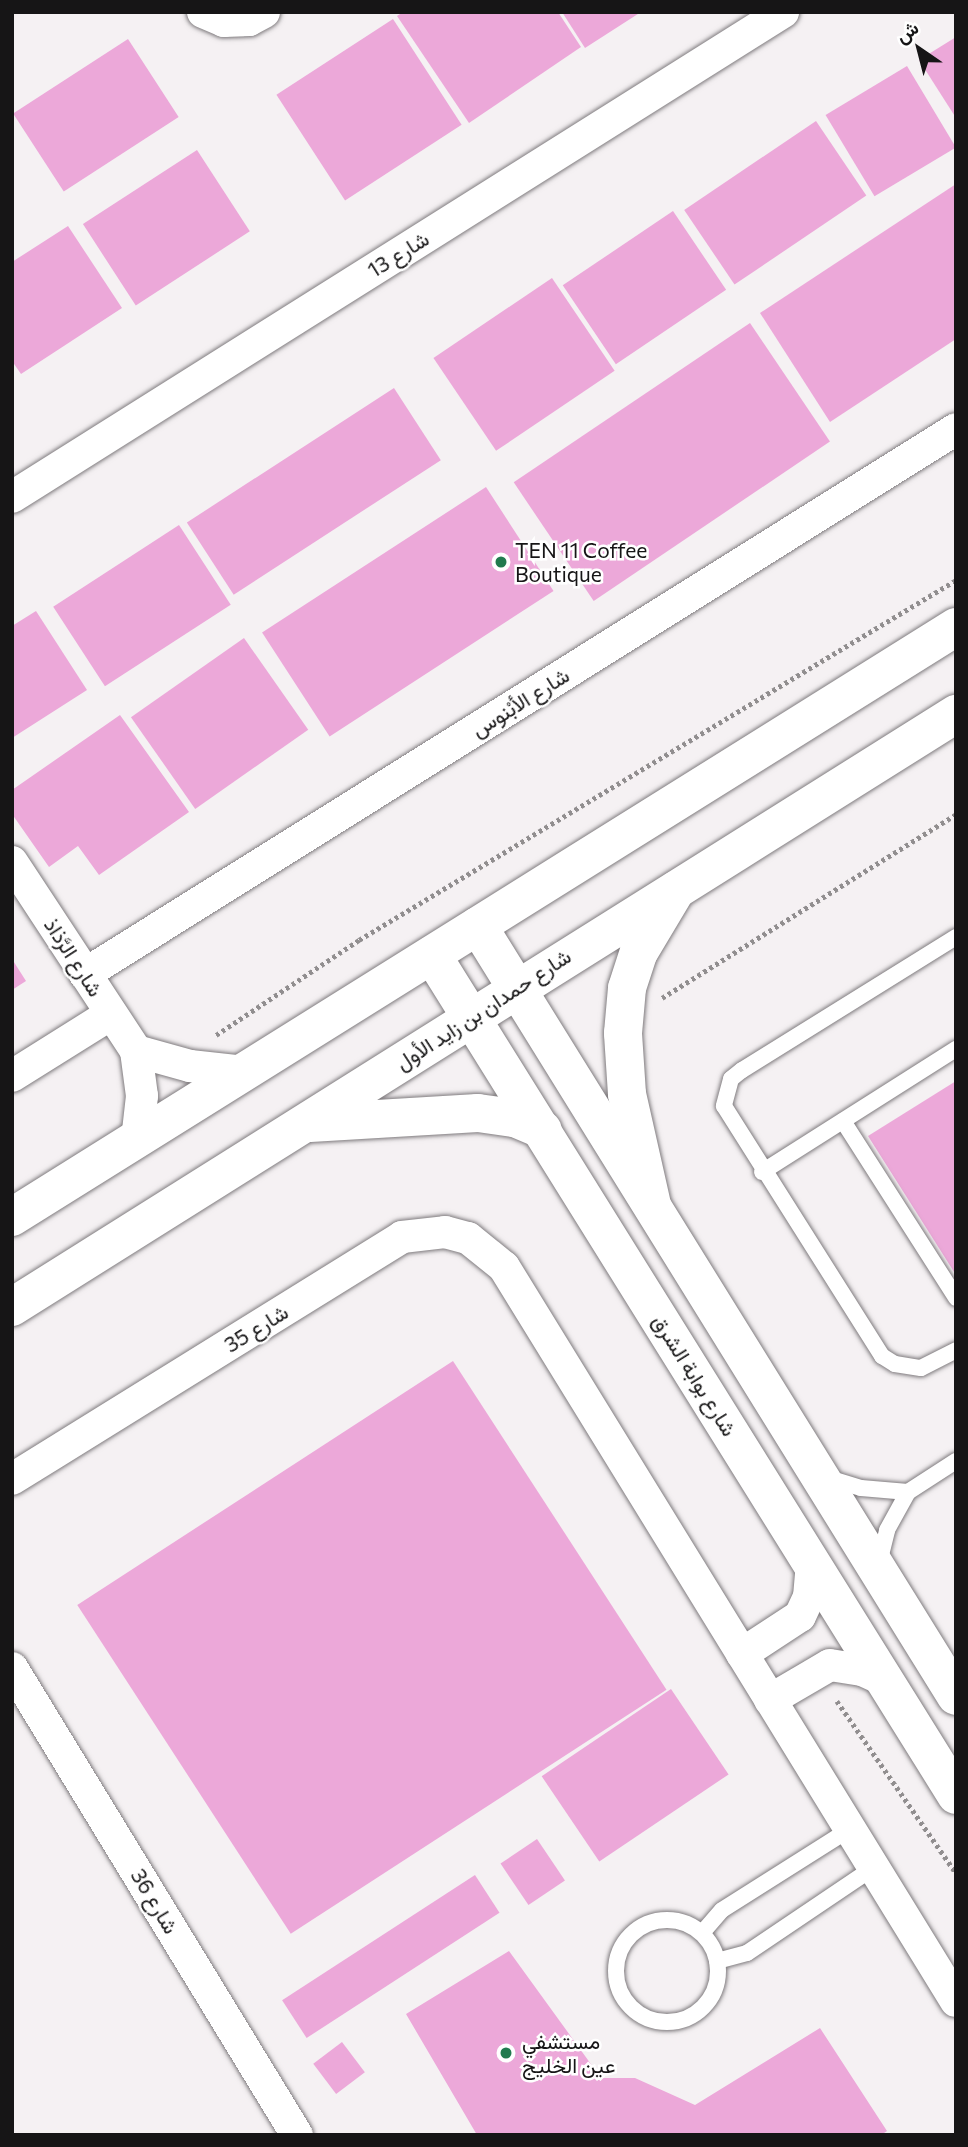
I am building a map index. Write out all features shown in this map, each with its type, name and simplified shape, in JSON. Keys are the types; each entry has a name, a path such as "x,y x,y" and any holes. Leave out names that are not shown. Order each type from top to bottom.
{"main road":[{"path":"12,1217 956,627"},
{"name":"شارع حمدان بن زايد الأول","path":"12,1307 680,884 956,714"},
{"path":"652,1205 627,1094 624,1023 627,988 639,952 680,884"},
{"path":"478,926 955,1694"},
{"name":"شارع بوابة الشرق","path":"432,955 956,1796"},
{"path":"304,1124 478,1113 515,1118 543,1130"}],"street":[{"path":"203,12 224,21 249,20 264,12"},
{"name":"شارع 13","path":"12,496 783,12"},
{"name":"شارع الأبْنوس","path":"85,974 956,429"},
{"name":"شارع الرَّذاذ","path":"12,862 136,1051 142,1096 137,1140"},
{"path":"12,1076 111,1014"},
{"path":"136,1051 174,1062 245,1072"},
{"name":"شارع 35","path":"12,1479 402,1237 445,1232 468,1238 504,1267 956,2001"},
{"path":"742,1654 800,1616 809,1597 811,1563"},
{"path":"770,1700 816,1671 846,1666 884,1680"},
{"name":"شارع 36","path":"12,1668 297,2135"}],"lane":[{"path":"956,937 731,1079 724,1106 762,1172 882,1356 895,1364 921,1368 956,1350"},
{"path":"762,1172 956,1049"},
{"path":"843,1121 956,1298"},
{"path":"878,1572 887,1530 908,1492 956,1461"},
{"path":"817,1473 861,1488 908,1492"},
{"path":"702,1933 722,1910 850,1829"},
{"path":"717,1961 747,1953 873,1868"},
{"path":"673,1920 702,1933 717,1961 713,1992 704,2005 677,2021 646,2017 622,1996 616,1965 629,1936 642,1927 673,1920"}],"path":[{"path":"174,1062 359,940 956,580"},
{"path":"624,1023 956,814"},
{"path":"816,1671 956,1873"}],"building":[{"path":"403,12 558,12 581,47 469,123 397,16"},
{"path":"562,12 641,12 585,48"},
{"path":"393,19 462,125 345,200 276,95"},
{"path":"956,37 956,118 919,60"},
{"path":"128,39 179,117 64,192 13,114"},
{"path":"907,66 956,147 874,196 826,115"},
{"path":"816,121 866,196 735,285 684,210"},
{"path":"197,150 250,231 136,305 83,224"},
{"path":"956,184 956,339 830,422 760,313"},
{"path":"673,211 726,290 616,364 563,285"},
{"path":"68,226 122,308 21,374 12,361 12,262"},
{"path":"552,278 615,371 496,451 433,358"},
{"path":"750,323 830,442 594,601 514,482"},
{"path":"394,388 441,460 234,595 187,523"},
{"path":"486,487 554,591 330,736 262,632"},
{"path":"179,525 231,605 105,686 53,607"},
{"path":"36,611 87,690 12,738 12,626"},
{"path":"244,638 308,730 195,809 131,717"},
{"path":"120,715 189,812 99,875 78,846 49,867 12,814 12,790"},
{"path":"12,959 26,981 12,990"},
{"path":"956,1081 956,1275 868,1136"},
{"path":"453,1361 666,1690 291,1934 77,1605"},
{"path":"671,1689 729,1774 599,1862 542,1776"},
{"path":"537,1839 565,1880 528,1905 501,1864"},
{"path":"475,1875 500,1913 307,2038 282,2000"},
{"name":"مستشفي عين الخليج","path":"509,1951 601,2078 635,2078 695,2105 820,2028 887,2131 881,2135 477,2135 406,2014"},
{"path":"342,2042 365,2072 336,2094 313,2064"}],"place":[{"name":"TEN 11 Coffee Boutique","path":"501,562"},
{"name":"مستشفي عين الخليج","path":"506,2053"}]}
